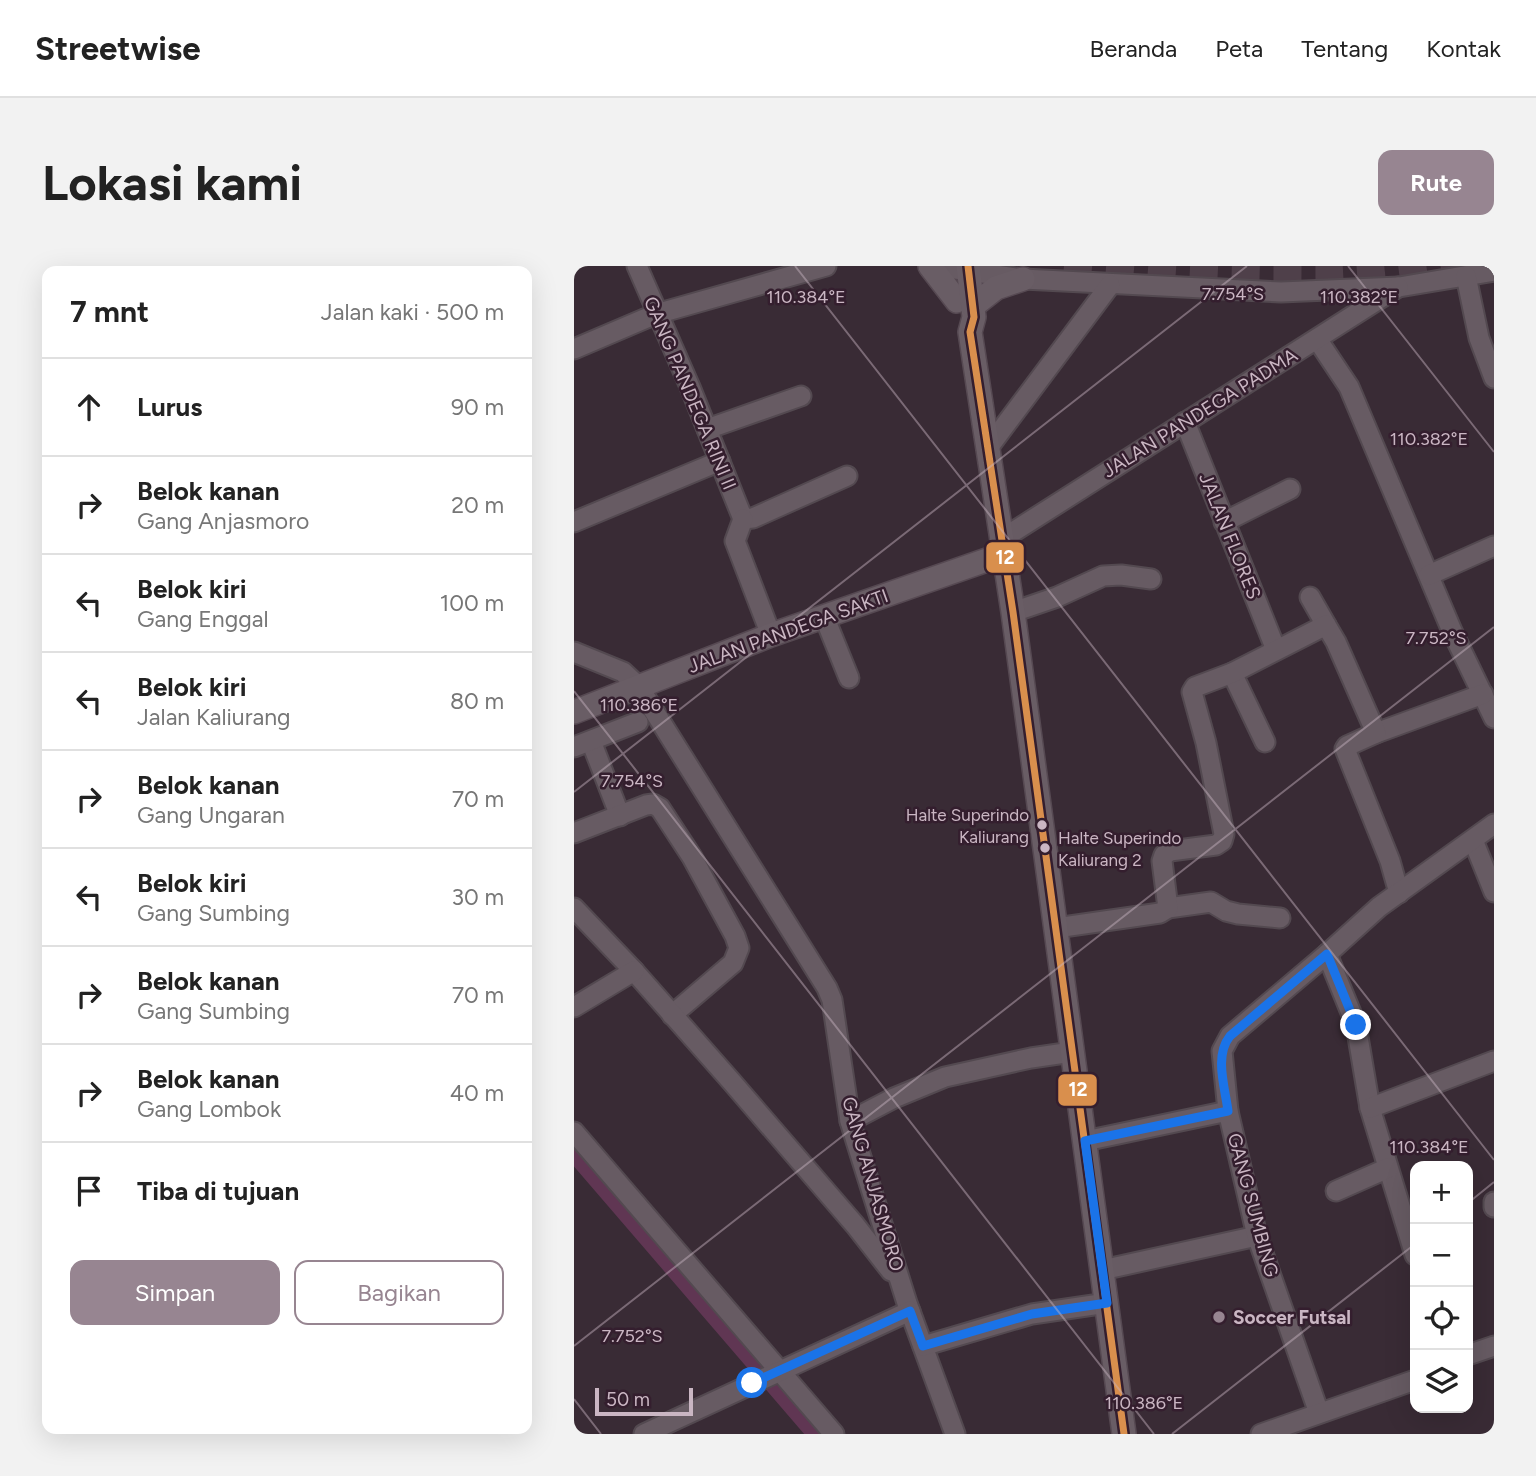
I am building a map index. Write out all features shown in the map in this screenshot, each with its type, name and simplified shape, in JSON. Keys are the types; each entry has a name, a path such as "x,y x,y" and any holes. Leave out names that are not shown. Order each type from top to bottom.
{"main road":[{"path":"951,267 965,303"},
{"path":"951,267 965,303 974,317 970,332 1013,612 1125,1434"},
{"path":"965,303 1023,279"},
{"name":"JALAN PANDEGA SAKTI","path":"574,712 1003,547"}],"street":[{"name":"GANG PANDEGA RINI II","path":"637,266 743,519 735,541 771,635"},
{"path":"574,349 656,314 826,266"},
{"path":"951,267 1023,279 1281,292 1399,287 1494,271"},
{"path":"1466,276 1479,338 1494,378"},
{"path":"988,448 1110,285"},
{"name":"JALAN PANDEGA PADMA","path":"1003,547 1185,422 1399,287"},
{"path":"1317,339 1349,387 1429,575 1494,718"},
{"path":"707,429 801,396"},
{"name":"JALAN FLORES","path":"1185,422 1276,650"},
{"path":"574,522 720,461"},
{"path":"743,519 753,518 847,476"},
{"path":"1224,522 1290,489"},
{"path":"1429,575 1494,547"},
{"path":"1013,612 1057,597 1102,576 1121,575 1151,579"},
{"path":"1310,597 1336,642 1376,733"},
{"path":"824,616 849,678"},
{"path":"1168,908 1162,861 1164,855 1170,851 1216,845 1222,841 1224,834 1206,743 1192,692 1195,687 1232,673 1326,625"},
{"path":"574,652 623,673 639,687"},
{"path":"1232,673 1265,742"},
{"name":"GANG ANJASMORO","path":"639,687 827,988 832,1000 850,1121 910,1311 955,1434"},
{"path":"1399,893 1390,861 1346,755 1347,746 1483,694"},
{"path":"620,816 582,744 638,722"},
{"path":"574,833 653,804 666,815 735,936 739,948 733,963 672,1015"},
{"path":"1410,1239 1370,1108 1356,1025 1327,954 1379,907 1494,824"},
{"path":"1473,840 1494,892"},
{"path":"1056,928 1160,913 1168,908 1211,902 1226,911 1279,919"},
{"path":"574,908 634,971 855,1225 887,1265 904,1292"},
{"name":"GANG SUMBING","path":"1319,1413 1258,1236 1228,1111 1222,1069 1224,1043 1230,1036 1327,954"},
{"path":"574,1007 634,971"},
{"path":"850,1121 894,1098 945,1077 1031,1058 1073,1052"},
{"path":"1370,1108 1494,1061"},
{"path":"1085,1141 1228,1111"},
{"path":"574,1132 834,1434"},
{"path":"1336,1191 1388,1168"},
{"path":"1102,1270 1258,1236"},
{"path":"923,1346 1032,1314 1107,1303"},
{"path":"644,1434 910,1311"},
{"path":"1473,1353 1494,1346"},
{"path":"1261,1434 1283,1431 1319,1413 1410,1382"}],"waterway":[{"path":"574,1148 820,1434"}],"tunnel":[{"path":"1064,266 1251,280 1332,280 1458,266"}],"transit line":[{"name":"12","path":"968,266 974,317 970,332 1013,612 1124,1434"}],"place":[{"name":"Halte Superindo Kaliurang","path":"1042,825"},
{"name":"Halte Superindo Kaliurang 2","path":"1045,848"},
{"name":"Soccer Futsal","path":"1219,1317"}],"route":[{"path":"752,1383 910,1311 923,1346 1032,1314 1107,1303 1085,1141 1228,1111 1222,1069 1224,1043 1327,954 1356,1025"}]}
